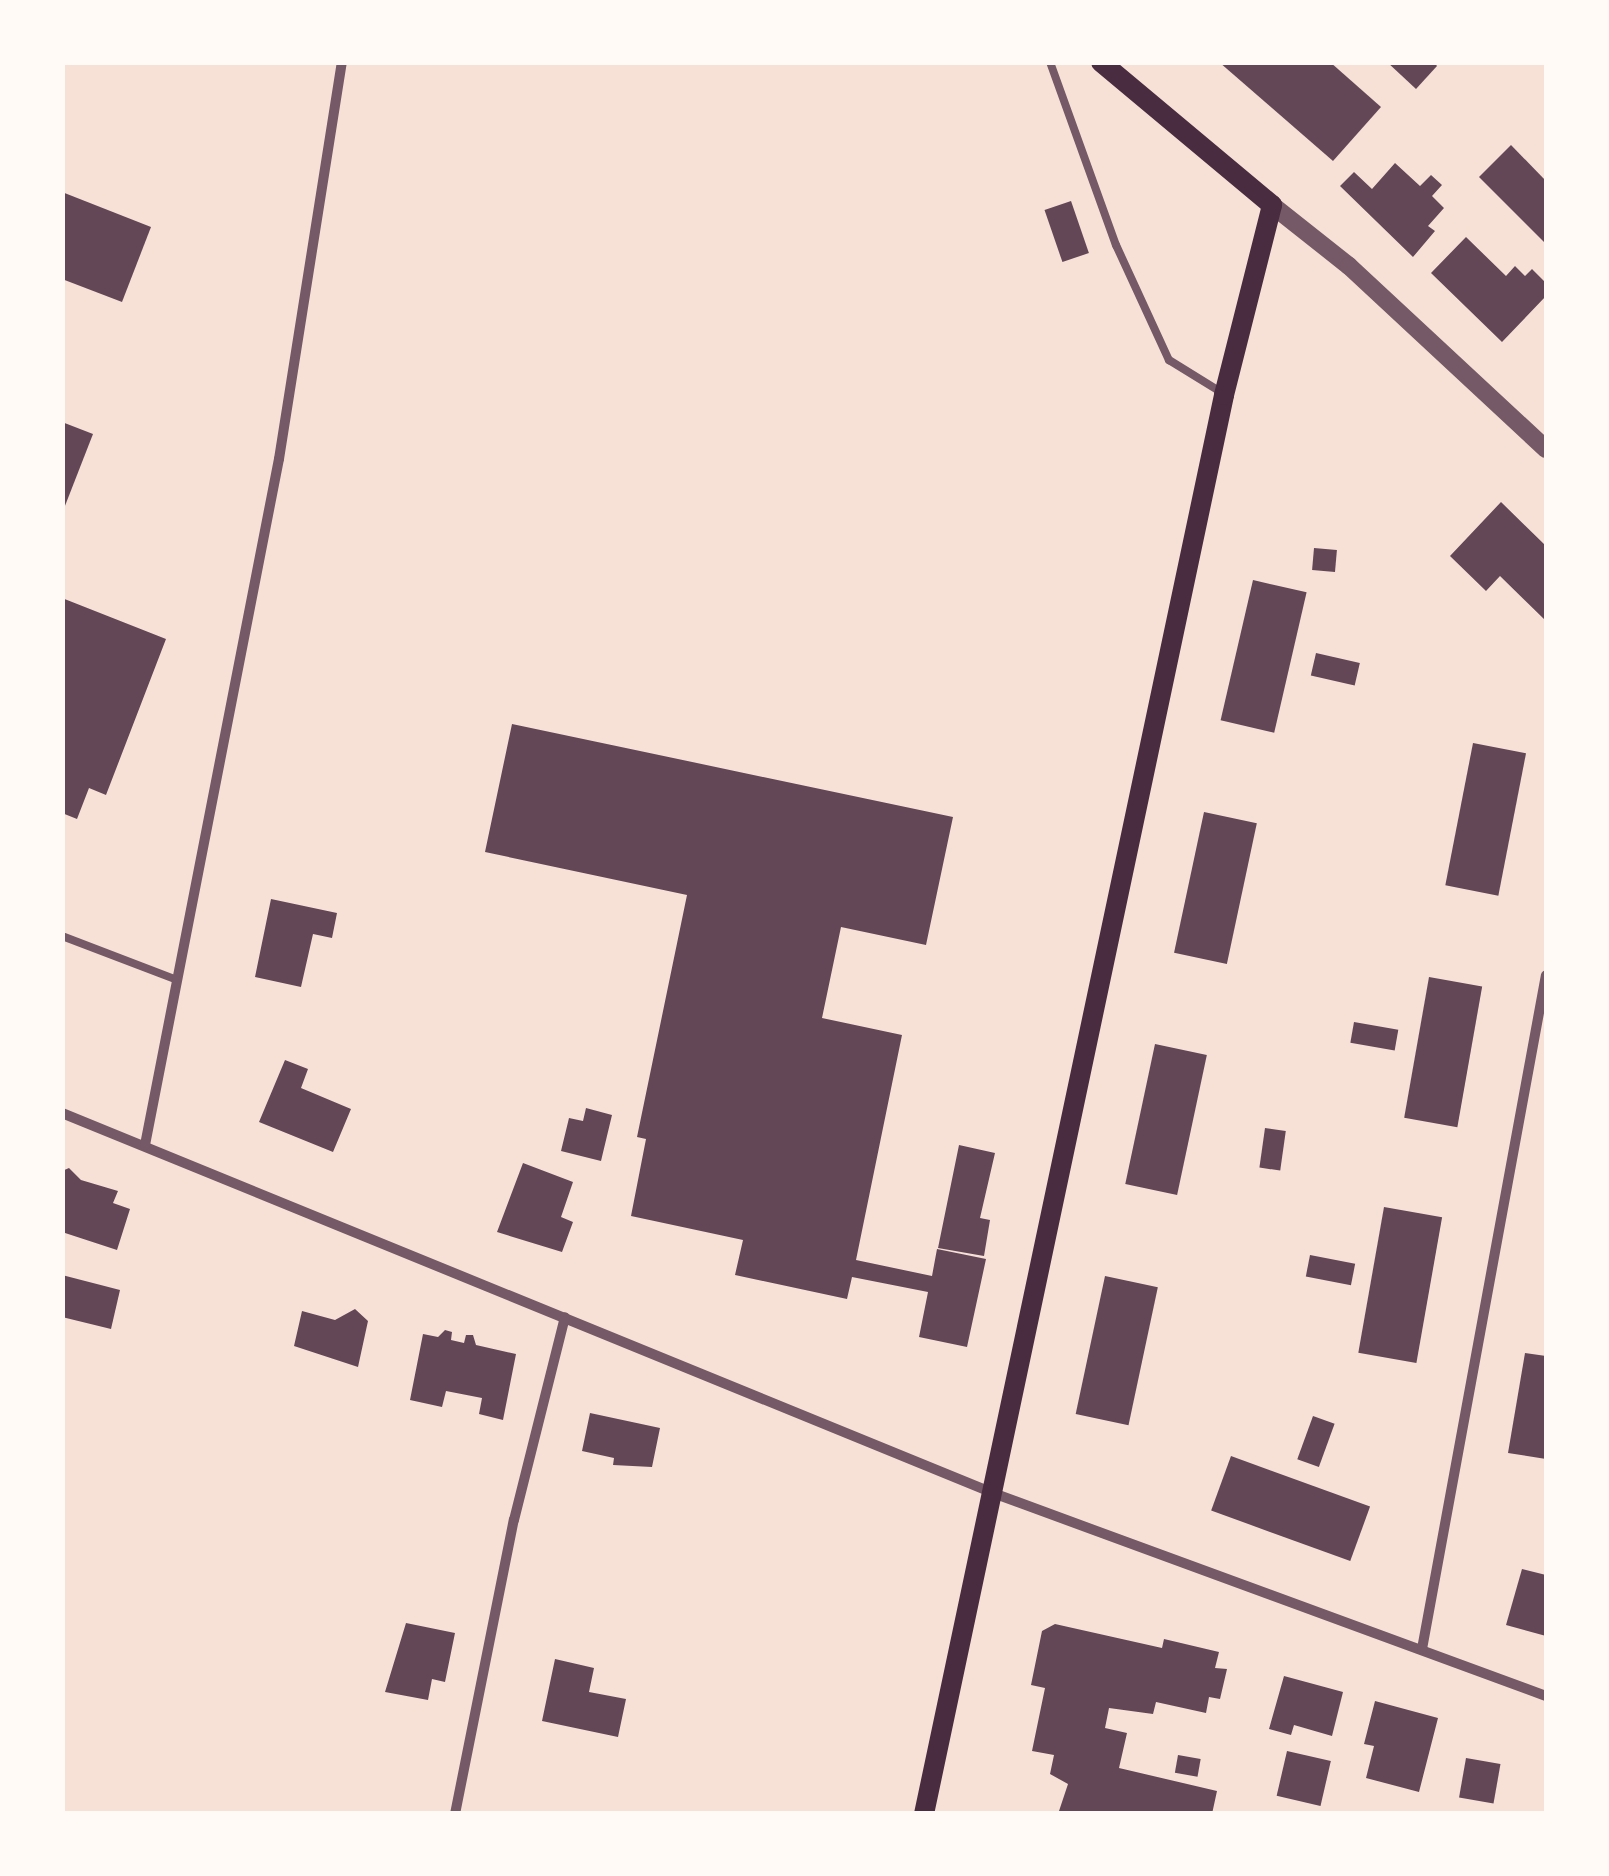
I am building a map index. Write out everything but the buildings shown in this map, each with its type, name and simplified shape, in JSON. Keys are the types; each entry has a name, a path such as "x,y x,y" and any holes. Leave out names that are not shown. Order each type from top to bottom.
{"main road":[{"path":"924,1814 1224,395 1272,205 1101,62"}],"street":[{"path":"145,1145 279,459 342,62"},
{"path":"1272,205 1349,266 1546,449"},
{"path":"1422,1649 1546,975"},
{"path":"62,1113 993,1492 1546,1696"},
{"path":"455,1814 514,1520 565,1317"}],"lane":[{"path":"1050,62 1116,246 1169,360 1224,395"},
{"path":"62,936 177,980"}]}
